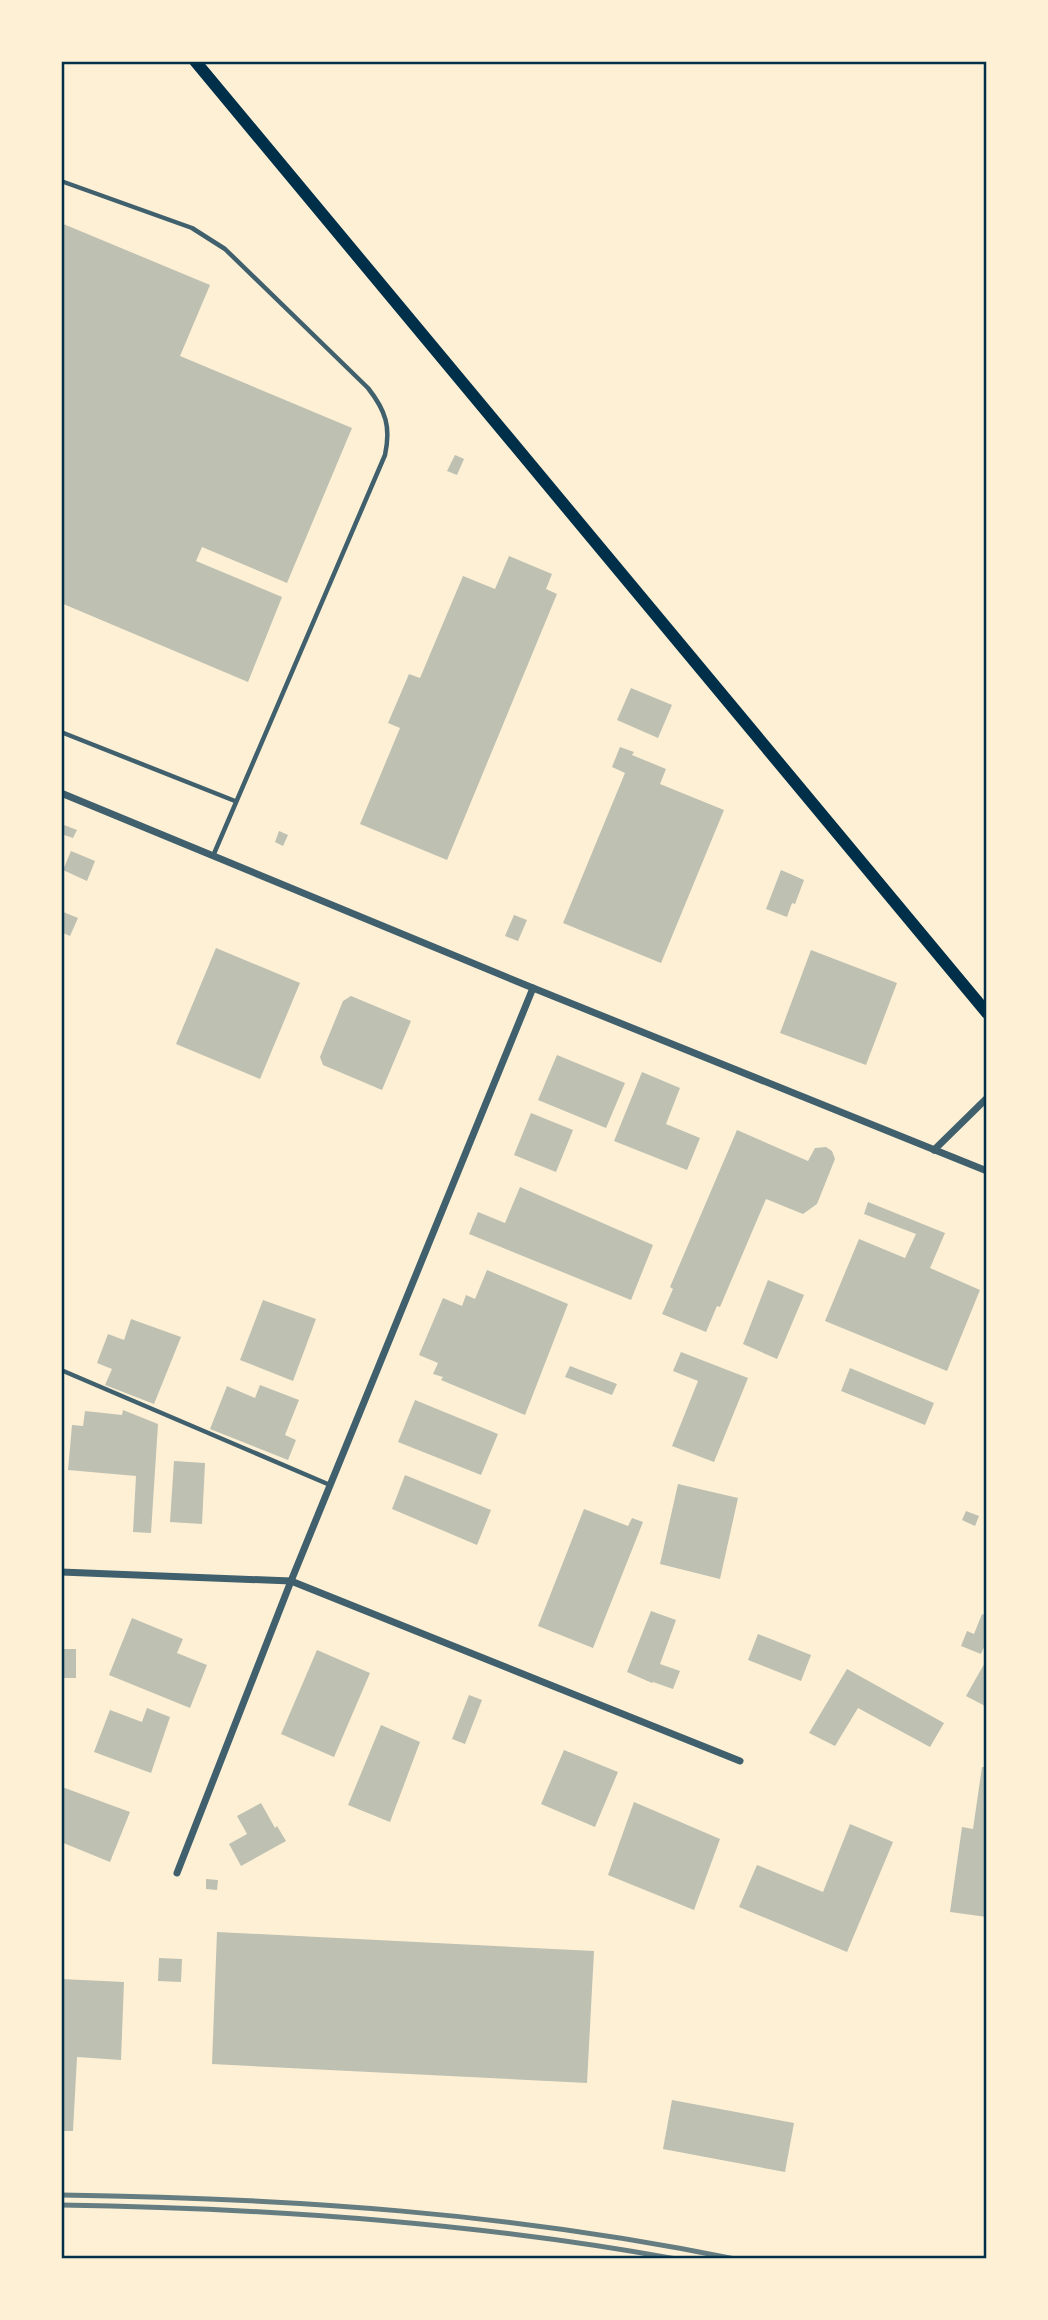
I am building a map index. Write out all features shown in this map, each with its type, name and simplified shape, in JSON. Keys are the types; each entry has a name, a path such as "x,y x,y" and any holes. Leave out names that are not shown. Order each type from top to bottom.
{"main road":[{"path":"195,61 987,1013"}],"street":[{"path":"61,793 533,988 987,1171"},
{"path":"177,1873 291,1581 533,988"},
{"path":"934,1150 987,1098"},
{"path":"61,1572 291,1581 740,1761"}],"lane":[{"path":"61,181 192,228 225,249 368,388 379,402 386,418 389,437 385,455 213,856"},
{"path":"61,732 235,802"},
{"path":"61,1370 331,1485"}],"building":[{"path":"61,223 210,285 180,356 352,428 287,583 202,547 196,561 282,597 248,682 61,603"},
{"path":"455,455 464,459 457,475 447,471"},
{"path":"509,556 552,574 546,589 557,594 447,860 360,824 400,728 388,723 409,674 420,678 463,576 495,589"},
{"path":"631,688 672,705 658,738 617,720"},
{"path":"620,747 666,769 660,784 724,810 661,963 563,923 625,773 612,767"},
{"path":"64,825 77,830 73,838 61,834"},
{"path":"279,831 288,835 283,846 275,842"},
{"path":"71,851 95,861 87,881 63,870"},
{"path":"781,870 804,880 787,917 766,909"},
{"path":"61,911 78,918 70,936 61,932"},
{"path":"514,915 527,920 518,941 505,936"},
{"path":"216,948 300,983 260,1079 176,1044"},
{"path":"811,950 897,983 866,1065 780,1033"},
{"path":"351,996 411,1021 382,1090 323,1065 320,1057 343,1001"},
{"path":"557,1055 625,1083 606,1128 538,1100"},
{"path":"642,1072 680,1088 666,1124 700,1138 687,1170 614,1141"},
{"path":"531,1113 573,1130 556,1172 514,1155"},
{"path":"737,1130 808,1161 815,1148 826,1147 832,1151 835,1159 817,1204 803,1214 766,1199 720,1307 717,1306 706,1332 662,1314 673,1289 670,1287"},
{"path":"520,1187 653,1245 631,1300 469,1234 478,1212 505,1223"},
{"path":"868,1202 945,1233 930,1268 980,1290 947,1371 825,1321 859,1239 905,1258 916,1234 864,1214"},
{"path":"487,1270 568,1304 525,1415 441,1380 443,1377 433,1374 438,1363 419,1355 443,1298 462,1306 466,1295 475,1299"},
{"path":"768,1280 804,1295 777,1359 743,1344"},
{"path":"263,1300 316,1319 293,1381 240,1360"},
{"path":"131,1319 181,1337 154,1404 105,1385 112,1369 97,1363 108,1334 124,1340"},
{"path":"681,1352 748,1378 714,1462 672,1446 698,1381 673,1371"},
{"path":"570,1366 617,1384 612,1395 565,1377"},
{"path":"850,1368 934,1403 925,1425 841,1391"},
{"path":"260,1385 299,1400 285,1435 296,1440 288,1460 210,1429 227,1386 255,1398"},
{"path":"415,1400 498,1434 481,1475 398,1442"},
{"path":"123,1410 158,1424 151,1533 133,1532 136,1476 68,1470 72,1425 83,1426 85,1411 122,1415"},
{"path":"174,1461 205,1463 202,1524 170,1522"},
{"path":"405,1475 491,1510 477,1545 392,1509"},
{"path":"678,1484 738,1498 720,1579 660,1564"},
{"path":"584,1509 628,1526 632,1518 643,1522 593,1648 538,1626"},
{"path":"966,1511 979,1516 975,1526 962,1520"},
{"path":"651,1611 676,1620 660,1664 680,1671 673,1689 627,1672"},
{"path":"982,1614 987,1616 987,1640 981,1654 961,1646 967,1631 974,1634"},
{"path":"132,1618 183,1639 177,1653 207,1665 190,1708 109,1675"},
{"path":"758,1634 811,1655 801,1681 748,1660"},
{"path":"61,1649 76,1649 76,1678 61,1678"},
{"path":"317,1650 370,1673 334,1757 281,1734"},
{"path":"987,1659 987,1707 966,1696"},
{"path":"847,1669 944,1723 930,1747 858,1708 835,1746 809,1733"},
{"path":"469,1695 482,1700 465,1744 452,1739"},
{"path":"147,1708 170,1717 151,1773 94,1752 110,1710 142,1722"},
{"path":"381,1725 420,1742 390,1822 348,1805"},
{"path":"564,1750 618,1772 595,1827 541,1804"},
{"path":"982,1767 987,1767 987,1917 950,1912 962,1827 973,1829"},
{"path":"62,1787 130,1812 110,1862 61,1842"},
{"path":"634,1802 720,1839 694,1910 608,1875"},
{"path":"261,1803 286,1841 241,1866 229,1844 247,1834 237,1816"},
{"path":"850,1824 893,1842 847,1952 739,1907 757,1865 823,1892"},
{"path":"206,1879 218,1880 217,1890 206,1889"},
{"path":"217,1932 594,1951 587,2083 212,2064"},
{"path":"159,1958 182,1959 181,1982 158,1981"},
{"path":"61,1979 124,1982 121,2060 77,2057 73,2131 61,2131"},
{"path":"672,2100 794,2123 785,2172 663,2149"}],"railway":[{"path":"61,2195 315,2204 400,2211 568,2230 735,2259"},
{"path":"61,2205 370,2219 523,2235 676,2259"}]}
